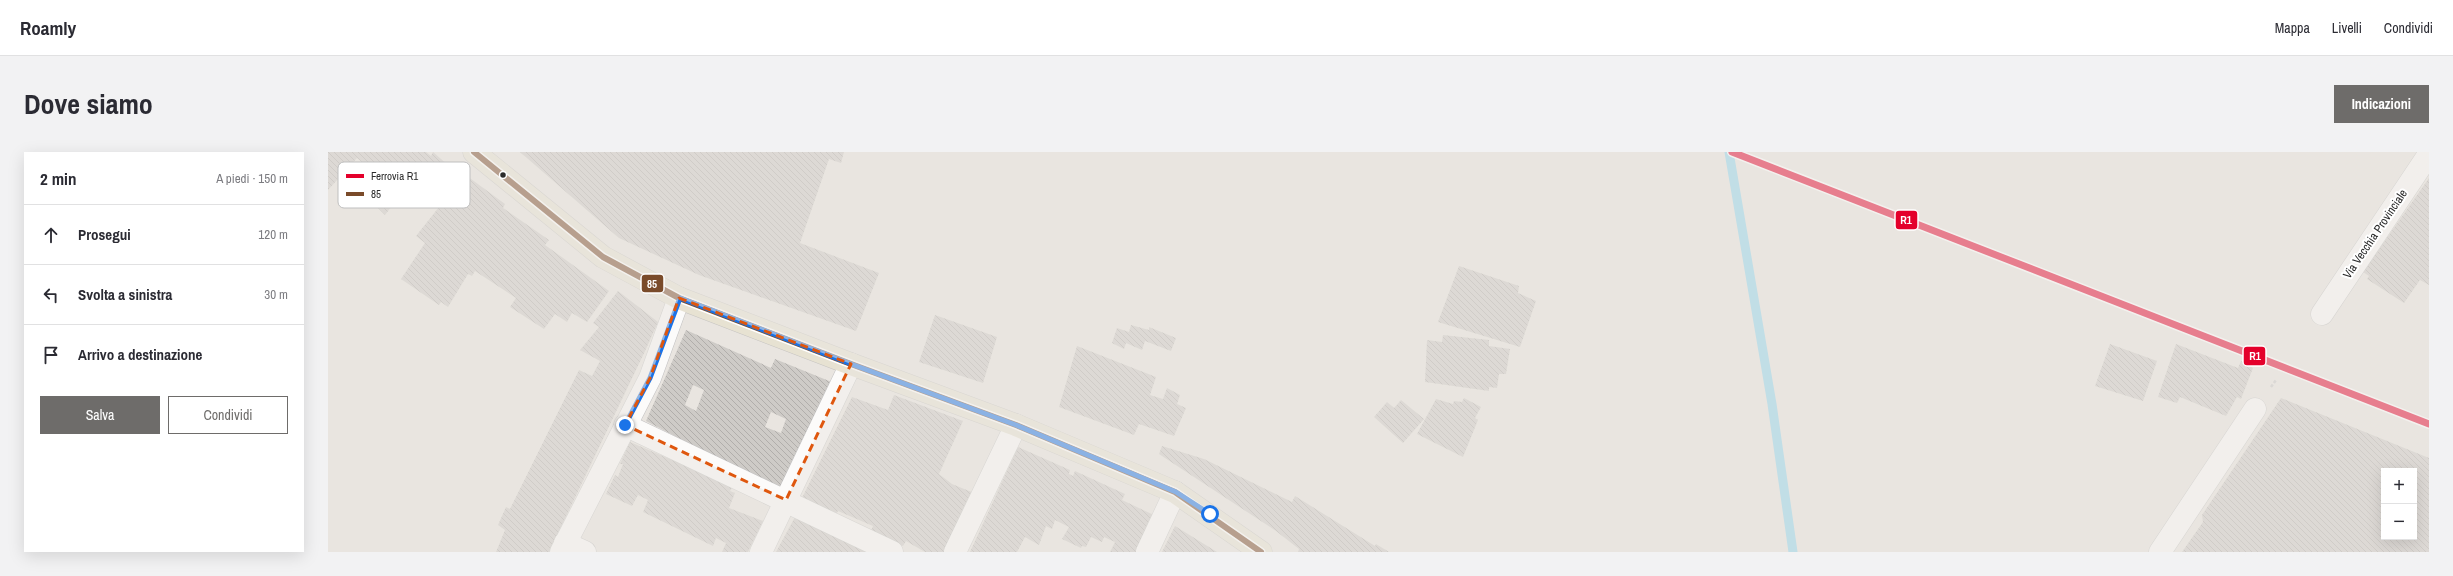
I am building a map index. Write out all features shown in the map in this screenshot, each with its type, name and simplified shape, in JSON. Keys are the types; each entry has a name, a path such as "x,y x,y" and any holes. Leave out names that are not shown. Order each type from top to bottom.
{"main road":[{"path":"474,152 603,258 680,298 851,364 1016,425 1176,492 1261,552"}],"street":[{"name":"Via Vecchia Provinciale","path":"2322,314 2429,154"},
{"path":"585,552 563,547 650,378 680,298"},
{"path":"761,552 851,364"},
{"path":"2160,552 2255,409"},
{"path":"625,425 786,500 892,552"},
{"path":"955,552 1016,425"},
{"path":"1147,552 1176,492"}],"highlighted area":[{"path":"679,298 851,364 786,500 625,425 650,378"}],"building":[{"path":"328,152 426,152 431,156 433,152 444,162 362,162 357,158 353,162 338,162 338,179 328,190"},
{"path":"520,152 844,152 841,163 829,159 800,243 879,273 856,331 699,275 619,238"},
{"path":"470,178 505,204 503,208 549,240 545,245 609,291 587,322 572,313 567,322 555,314 544,329 510,307 516,298 475,271 472,276 468,274 448,307 441,302 439,305 401,279 425,243 416,236 438,208 470,208"},
{"path":"2429,178 2429,285 2420,280 2404,303 2367,279 2369,276 2363,272"},
{"path":"378,208 390,208 385,215"},
{"path":"1459,266 1519,286 1518,293 1536,301 1520,347 1438,322"},
{"path":"618,291 658,322 646,349 549,552 496,552 505,530 498,525 506,507 510,509 579,370 592,376 600,361 580,350 599,327 593,323"},
{"path":"935,315 997,337 983,383 919,362"},
{"path":"1131,325 1149,330 1149,327 1176,338 1171,351 1145,341 1142,350 1126,343 1124,349 1112,343 1117,328 1129,332"},
{"path":"686,330 771,368 775,359 834,383 783,492 646,421","holes":["693,385 704,390 696,411 685,405","771,412 786,419 781,433 765,427"]},
{"path":"1443,335 1489,340 1489,346 1510,349 1506,374 1499,374 1497,388 1489,387 1489,391 1425,382 1427,340 1442,342"},
{"path":"2110,344 2157,361 2143,401 2095,386"},
{"path":"2176,344 2238,368 2241,361 2253,368 2241,399 2237,397 2226,416 2180,397 2177,403 2158,397"},
{"path":"1077,346 1156,377 1150,395 1163,399 1167,388 1180,395 1177,404 1186,408 1174,436 1139,424 1134,435 1059,407"},
{"path":"894,395 963,421 939,474 952,484 974,493 947,552 925,552 906,541 903,546 871,531 873,526 838,511 836,514 802,498 852,397 888,410"},
{"path":"1464,398 1481,407 1475,418 1478,420 1463,457 1417,434 1436,399 1453,404 1454,401 1462,402"},
{"path":"2281,398 2429,458 2429,552 2182,552 2203,522 2202,515"},
{"path":"1401,400 1424,419 1403,443 1374,417 1387,402 1394,408"},
{"path":"630,442 733,486 730,491 735,493 729,508 763,521 748,552 722,552 726,543 716,538 713,546 643,512 648,500 638,495 632,506 606,494 615,475 618,477 623,464 620,464"},
{"path":"1162,446 1204,459 1292,502 1295,496 1375,546 1376,544 1389,552 1298,552 1299,549 1276,531 1159,454"},
{"path":"1018,447 1070,470 1069,474 1073,476 1075,471 1125,494 1122,500 1158,517 1140,552 1110,552 1115,542 1104,537 1102,542 1091,537 1086,547 1082,546 1081,548 1062,539 1069,527 1055,520 1052,529 1046,526 1039,545 1025,537 1017,552 970,552"},
{"path":"795,517 868,552 776,552"},
{"path":"1175,526 1217,552 1162,552"}],"waterway":[{"path":"1729,152 1772,404 1793,552"}],"rail line":[{"name":"R1","path":"1732,152 2429,424"}],"transit line":[{"name":"85","path":"474,152 603,257 679,298 1016,425 1175,492 1261,552"}],"route":[{"path":"625,425 650,378 680,298 851,364 1016,425 1176,492 1210,514"}]}
